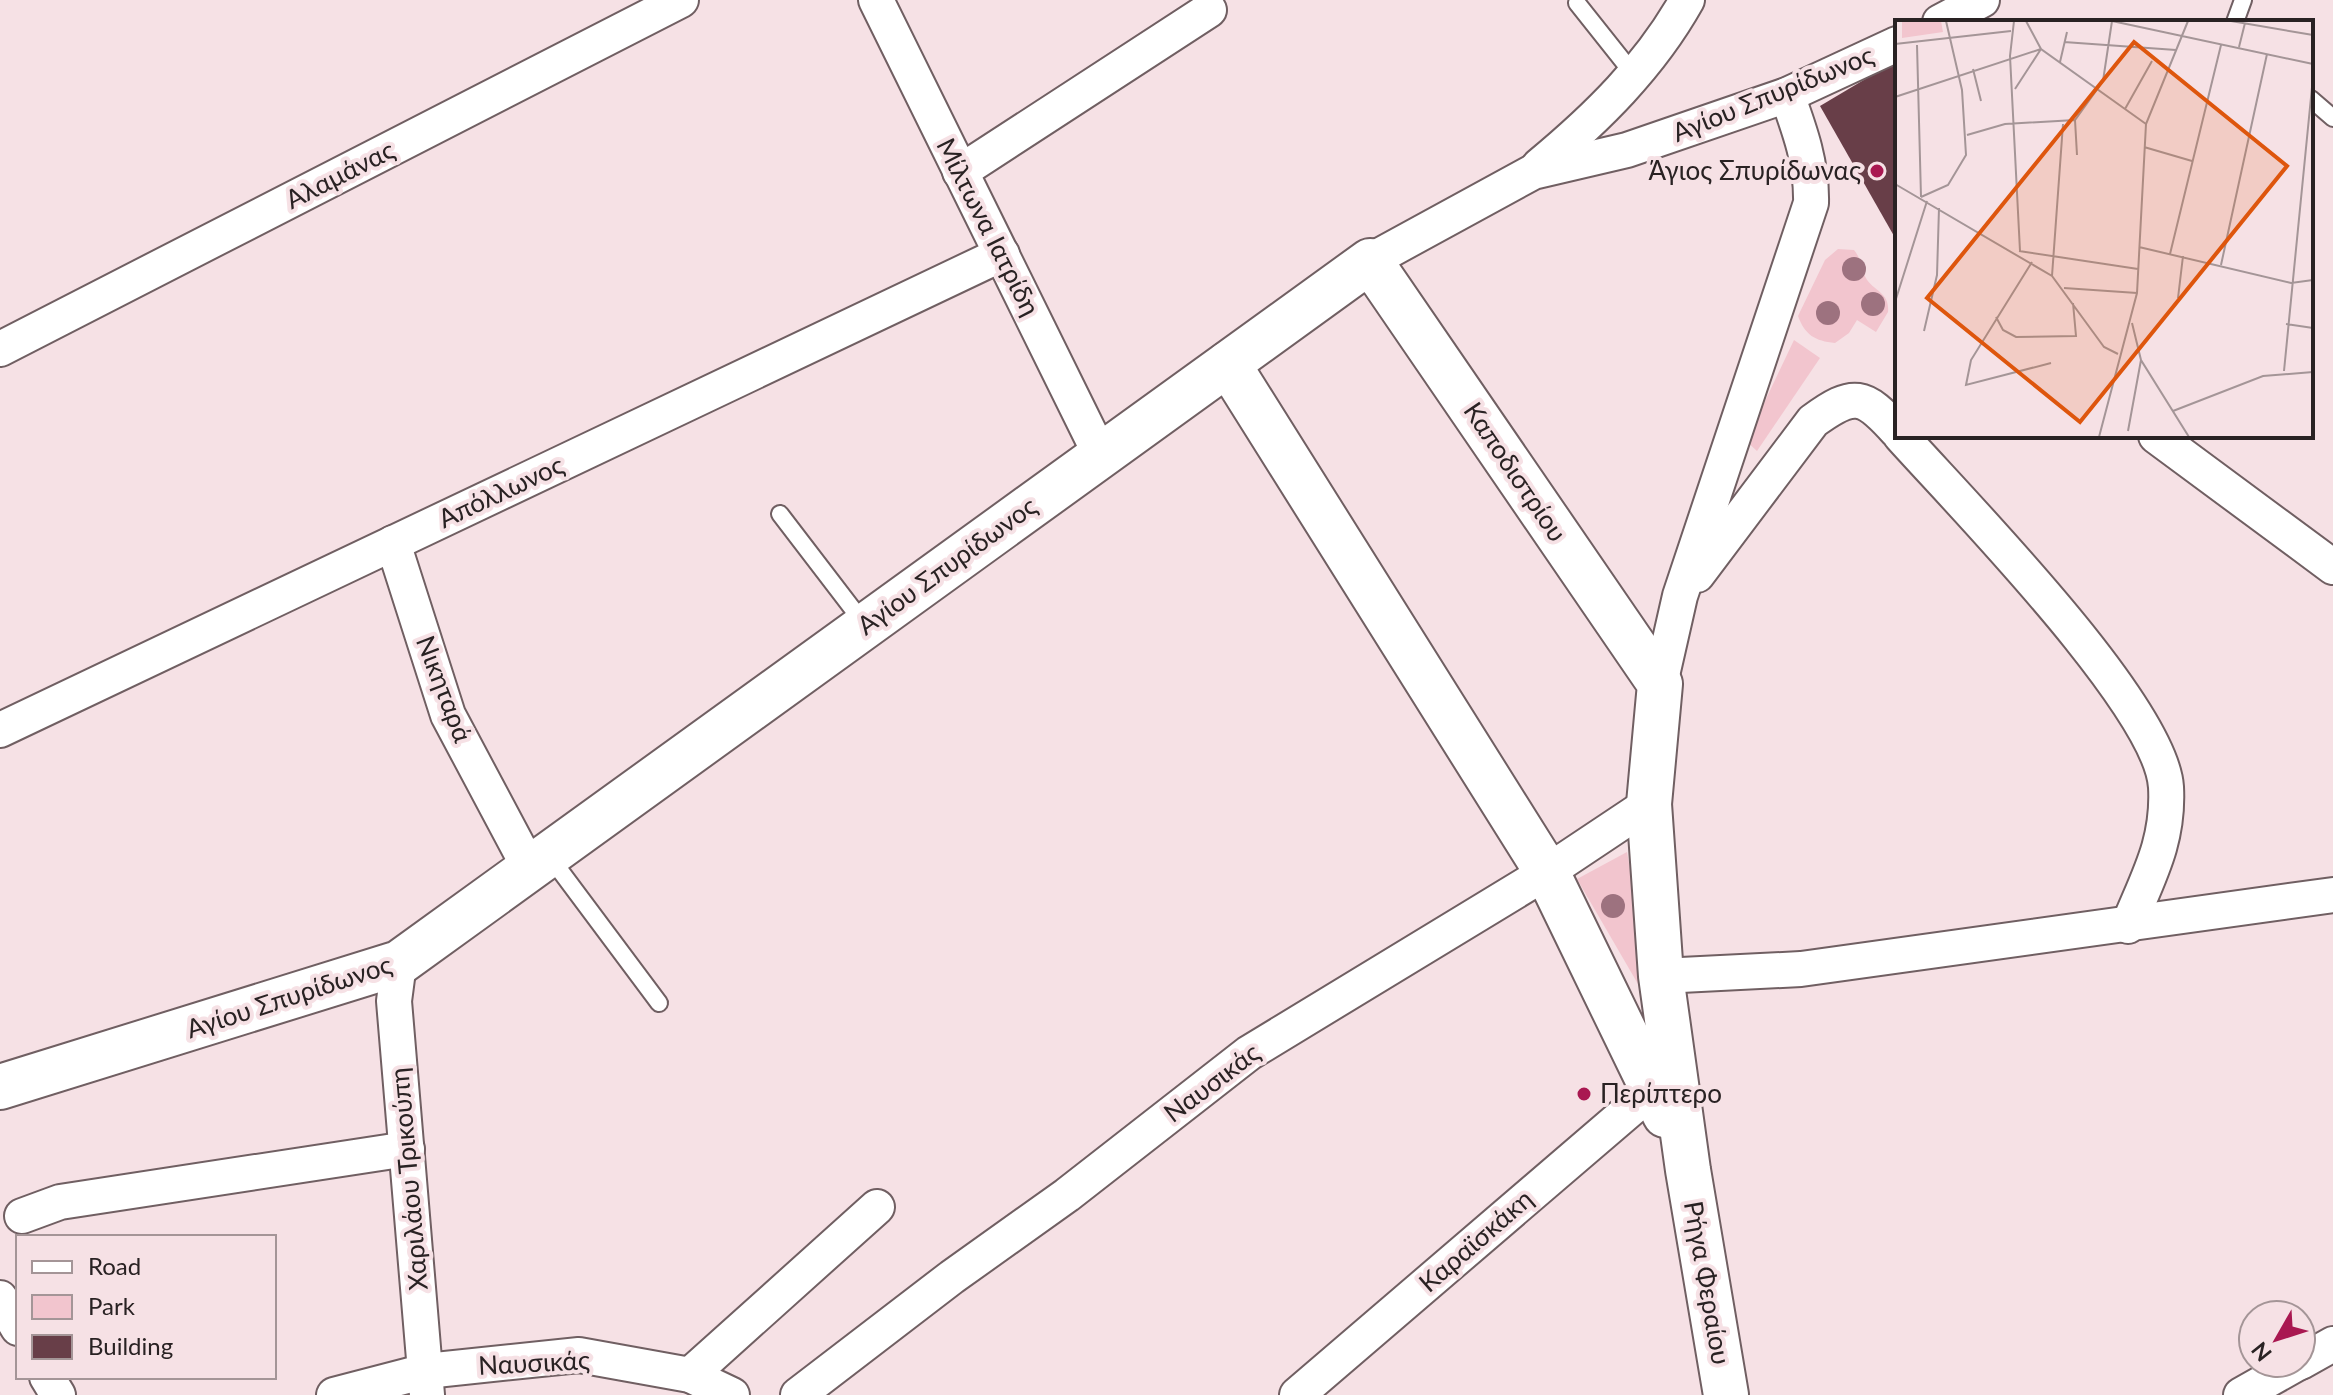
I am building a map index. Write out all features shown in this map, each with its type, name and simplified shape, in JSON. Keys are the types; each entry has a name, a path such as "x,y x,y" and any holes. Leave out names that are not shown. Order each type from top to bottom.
{"street":[{"name":"Αλαμάνας","path":"0,349 681,0"},
{"name":"Μίλτωνα Ιατρίδη","path":"876,0 1100,454"},
{"path":"1533,172 1588,125 1635,76 1687,0"},
{"path":"1944,20 1982,0"},
{"path":"960,172 1209,10"},
{"name":"Αγίου Σπυρίδωνος","path":"0,1087 399,963 1370,261 1533,172 1627,150 1787,95 1895,45"},
{"path":"1688,1170 1661,976 1649,804 1660,684 1680,596 1811,203 1812,177 1804,140 1787,95"},
{"name":"Απόλλωνος","path":"0,730 1002,254"},
{"name":"Καποδιστρίου","path":"1370,261 1660,684"},
{"path":"1228,364 1547,872 1655,1088 1688,1170"},
{"path":"1680,596 1813,421 1838,403 1859,399 1873,404 1895,429"},
{"path":"1903,438 2079,636 2146,730 2166,784 2165,836 2128,926"},
{"path":"2159,438 2333,567"},
{"name":"Νικηταρά","path":"393,543 448,715 540,864"},
{"name":"Ναυσικάς","path":"798,1395 952,1277 1067,1195 1249,1053 1547,872 1649,804"},
{"path":"1661,976 1801,969 2128,926 2333,895"},
{"name":"Χαριλάου Τρικούπη","path":"399,963 394,1001 426,1383"},
{"name":"Καραϊσκάκη","path":"1297,1395 1655,1088"},
{"path":"22,1216 60,1202 407,1149"},
{"name":"Ρήγα Φεραίου","path":"1688,1170 1726,1395"},
{"path":"690,1375 877,1207"},
{"path":"0,1298 16,1325"},
{"name":"Ναυσικάς","path":"334,1395 426,1383 579,1355 690,1375 732,1395"},
{"path":"2241,1395 2270,1379"}],"lane":[{"path":"2236,20 2243,0"},
{"path":"1577,3 1635,76"},
{"path":"2313,101 2333,118"},
{"path":"780,514 866,626"},
{"path":"540,864 659,1003"}],"green space":[{"path":"1838,249 1854,250 1867,280 1886,299 1888,312 1876,332 1857,320 1849,333 1835,343 1812,336 1798,316 1825,260"},
{"path":"1794,340 1820,358 1757,451 1746,441"},
{"path":"1627,852 1656,1015 1577,879"}],"building":[{"name":"Άγιος Σπυρίδωνας","path":"1894,62 1894,236 1820,106"}],"place":[{"name":"Άγιος Σπυρίδωνας","path":"1877,171"},
{"name":"Περίπτερο","path":"1584,1094"}]}
